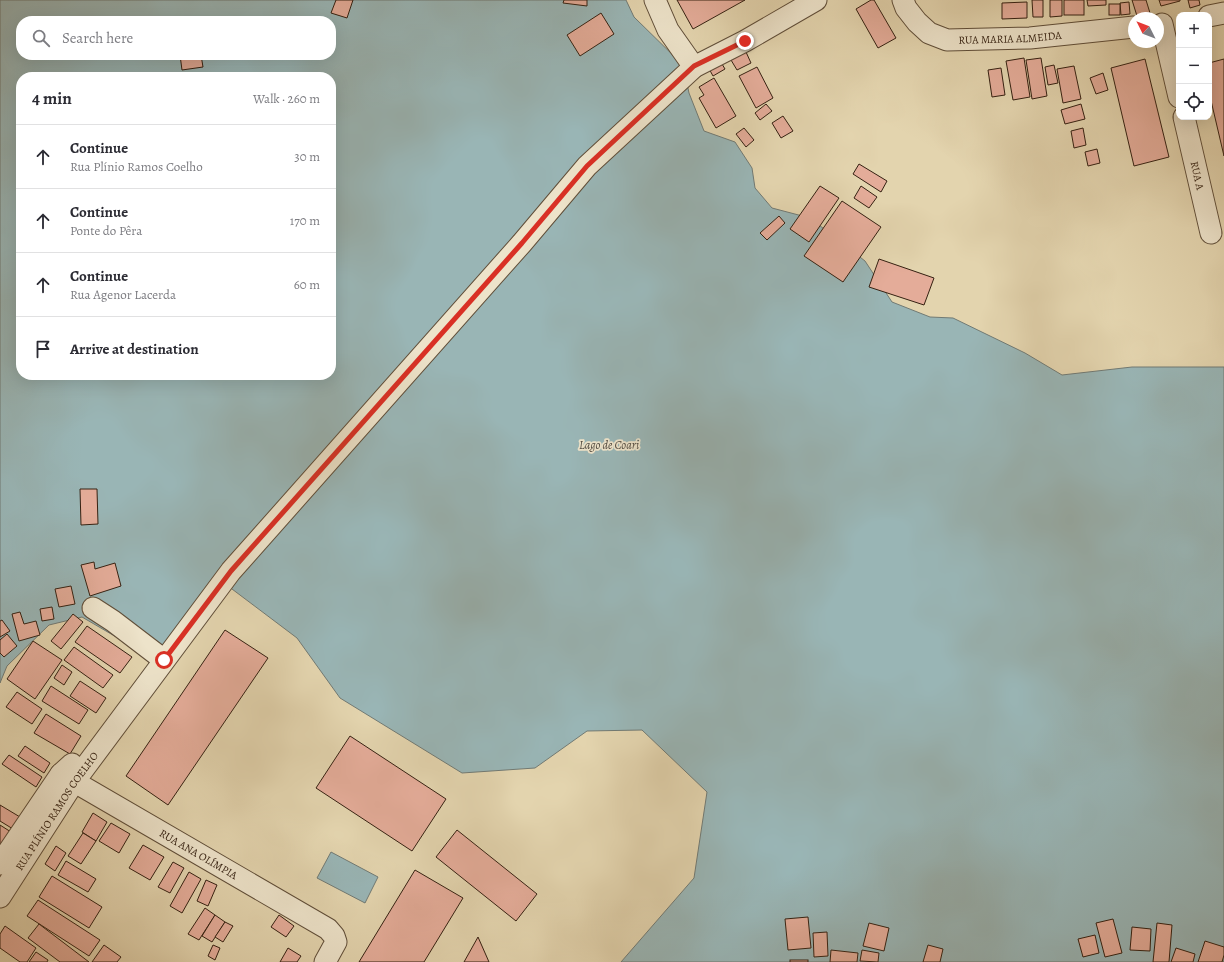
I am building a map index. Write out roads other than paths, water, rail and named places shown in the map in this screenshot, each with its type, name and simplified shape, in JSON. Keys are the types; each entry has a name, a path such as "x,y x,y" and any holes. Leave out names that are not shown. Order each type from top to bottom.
{"street":[{"path":"655,0 668,30 694,66"},
{"name":"RUA PLÍNIO RAMOS COELHO","path":"0,864 67,778 116,725 231,571 511,255 587,166 694,66 745,41 816,0"},
{"name":"RUA MARIA ALMEIDA","path":"903,0 906,8 917,22 929,33 947,40 1030,38 1128,28"},
{"path":"1212,15 1224,13"},
{"path":"1166,23 1177,84"},
{"name":"RUA A","path":"1185,120 1211,234"},
{"path":"93,608 113,621 164,660"},
{"name":"RUA PLÍNIO RAMOS COELHO","path":"0,897 67,778"},
{"name":"RUA ANA OLÍMPIA","path":"67,778 328,929 334,936 336,942 325,962"}],"water":[{"name":"Lago de Coari","path":"0,0 626,0 634,17 683,65 689,93 704,131 735,142 752,168 755,188 772,208 810,218 865,261 892,302 930,317 953,318 1025,353 1062,375 1132,367 1224,367 1224,962 621,962 694,878 707,792 642,730 587,731 535,768 462,773 340,698 297,638 228,586 185,644 142,652 82,617 49,625 7,666 0,683"},
{"path":"331,852 378,877 365,903 317,878"}]}
